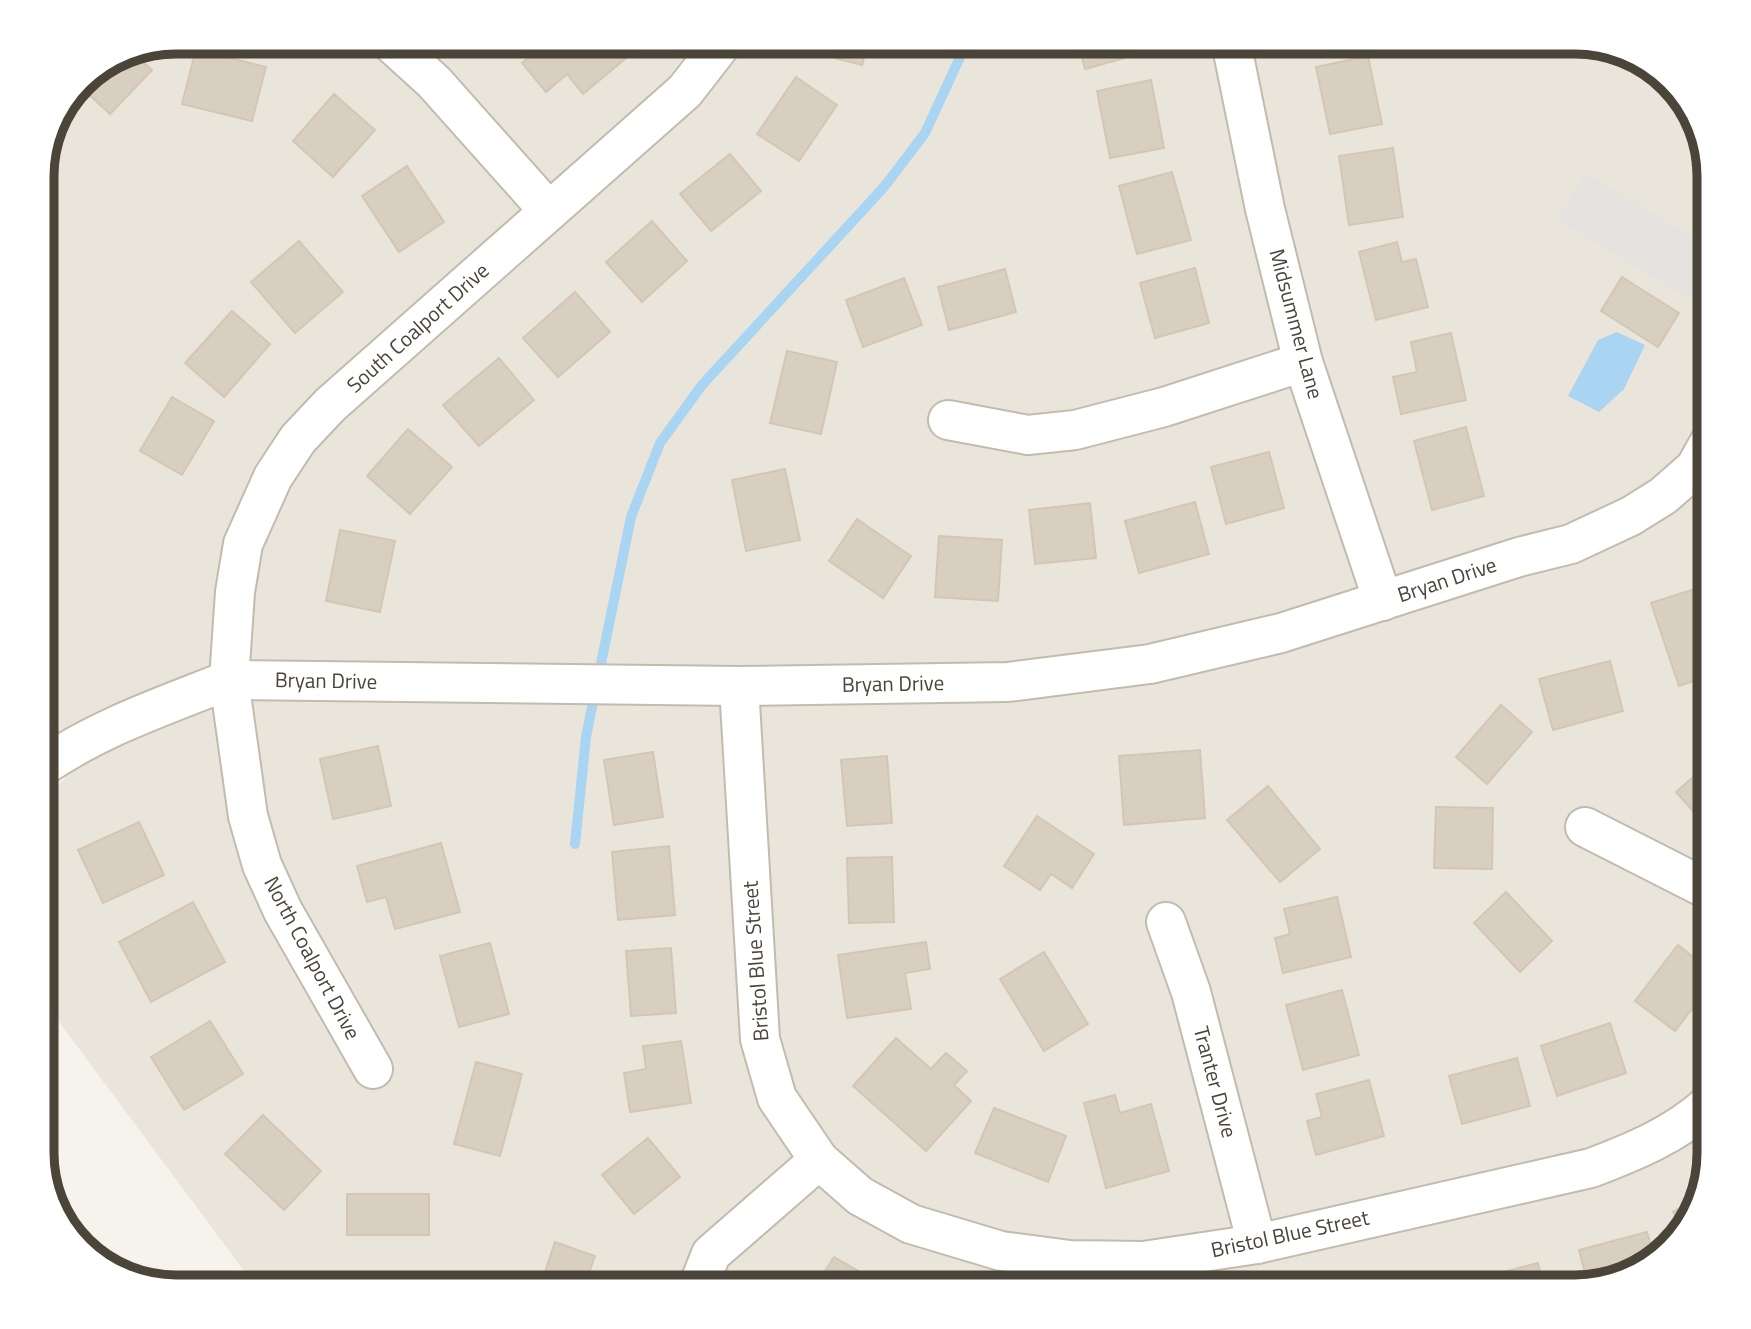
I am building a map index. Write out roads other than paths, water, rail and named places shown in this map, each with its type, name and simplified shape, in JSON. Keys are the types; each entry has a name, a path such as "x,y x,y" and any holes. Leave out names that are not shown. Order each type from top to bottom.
{"street":[{"path":"404,54 435,82 548,211"},
{"name":"South Coalport Drive","path":"229,680 235,592 243,544 273,477 292,448 330,405 685,91 714,54"},
{"name":"Midsummer Lane","path":"1233,54 1265,209 1303,362 1383,601"},
{"path":"948,420 1028,435 1075,430 1164,407 1303,362"},
{"name":"Bryan Drive","path":"55,758 151,710 229,680 739,686 1008,682 1150,664 1281,633 1571,544 1630,516 1663,496 1697,469"},
{"name":"North Coalport Drive","path":"229,680 248,816 262,865 283,911 373,1069"},
{"name":"Bristol Blue Street","path":"739,686 760,1039 777,1098 819,1160 860,1196 911,1224 1001,1251 1070,1259 1143,1261 1257,1244 1591,1168 1642,1149 1697,1115"},
{"path":"1585,827 1697,884"},
{"name":"Tranter Drive","path":"1166,922 1191,992 1257,1244"},
{"path":"703,1275 711,1254 819,1160"}],"water":[{"path":"1617,332 1645,345 1624,389 1599,412 1568,396 1598,340"}],"waterway":[{"path":"598,678 631,517 660,443 702,385 884,187 925,133 961,54"},
{"path":"575,844 586,737 595,692"}]}
